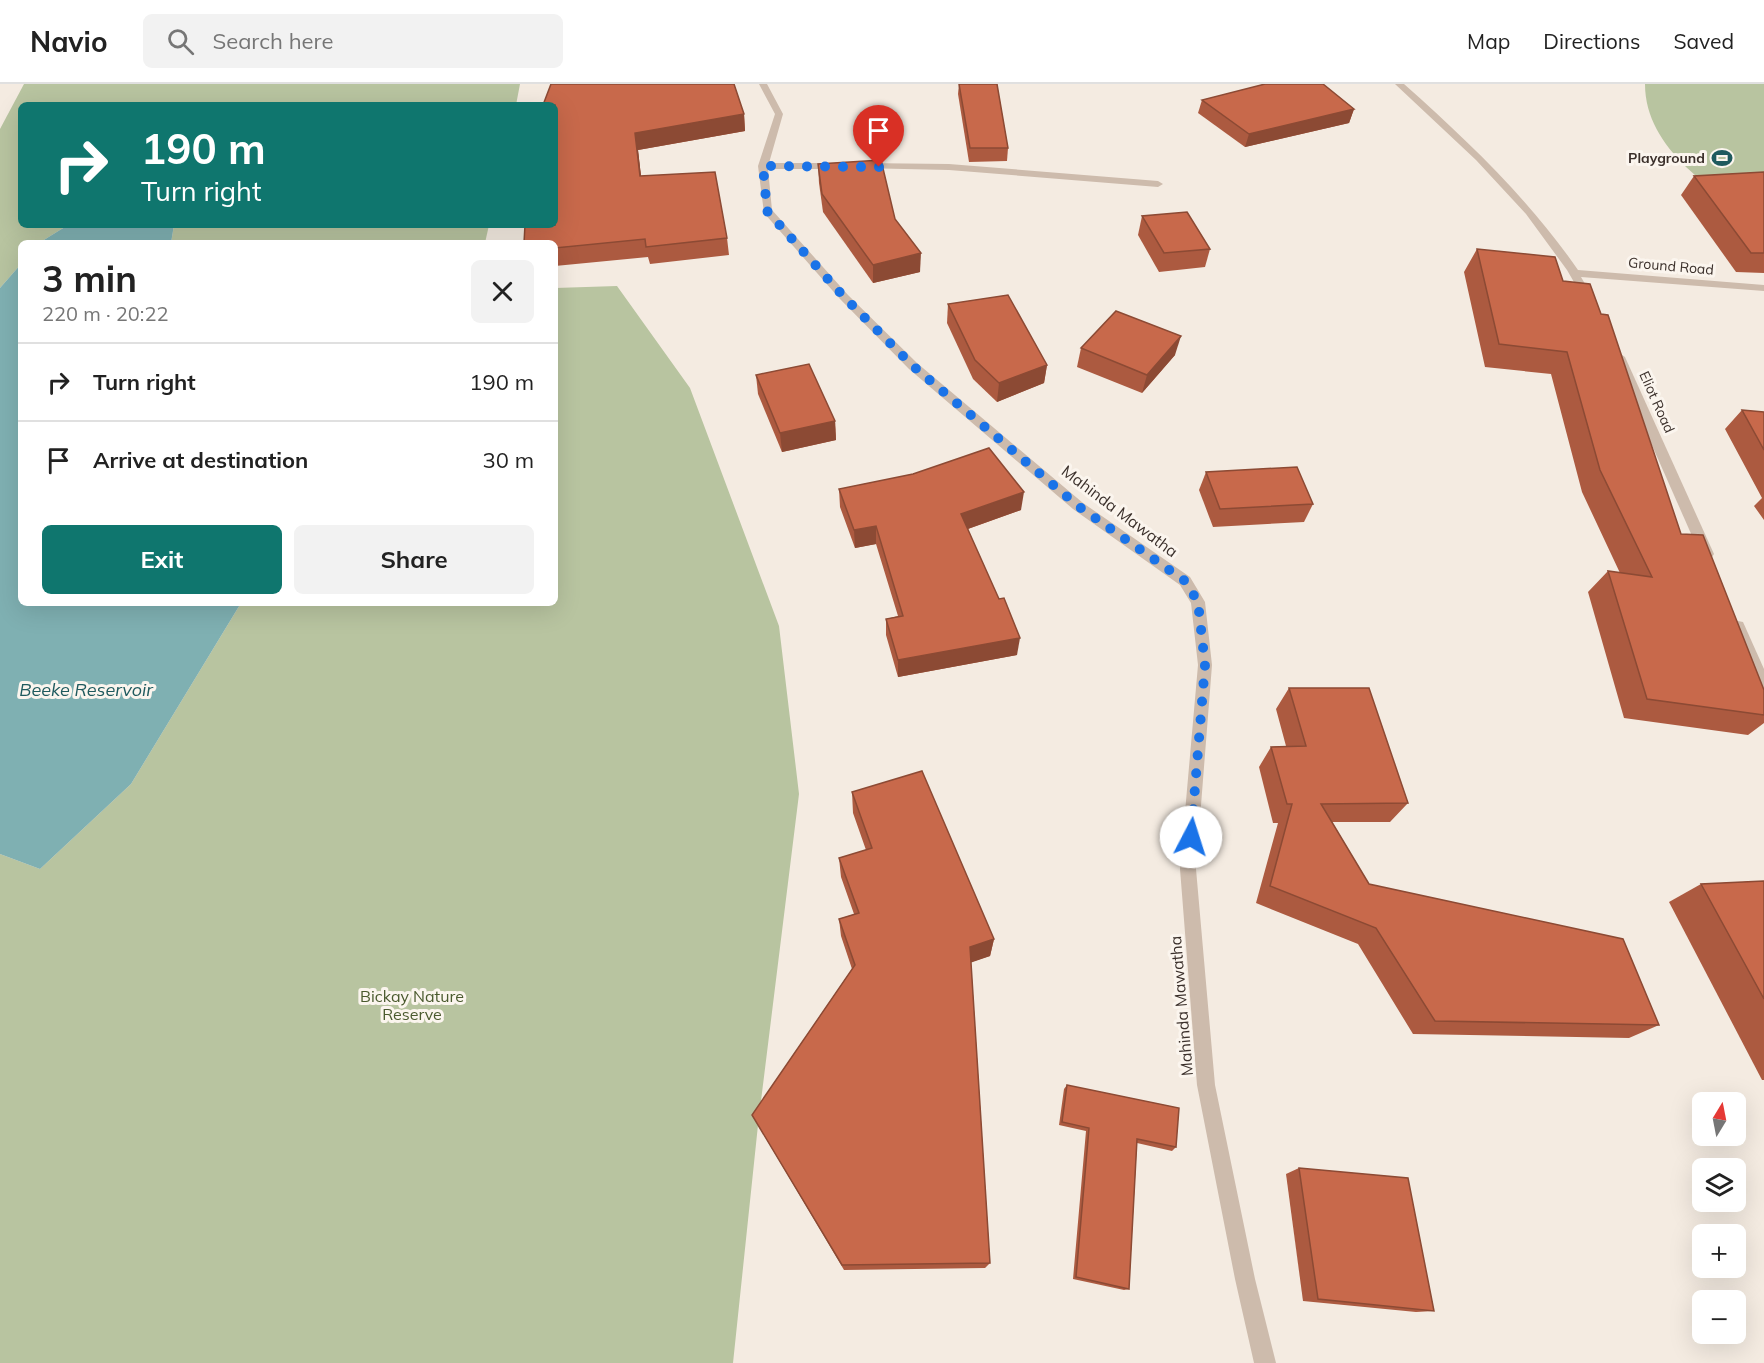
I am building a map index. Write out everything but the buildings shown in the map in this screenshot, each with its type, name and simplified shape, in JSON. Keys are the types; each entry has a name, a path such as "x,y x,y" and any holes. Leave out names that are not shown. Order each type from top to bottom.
{"street":[{"name":"Mahinda Mawatha","path":"764,84 779,114 763,166 767,211 913,366 1078,506 1185,581 1198,602 1205,665 1188,869 1205,1074 1243,1267 1265,1363"},
{"path":"1399,84 1456,135 1514,195 1576,273 1598,316"},
{"path":"763,166 844,166"},
{"path":"856,166 949,167 1158,184"},
{"name":"Ground Road","path":"1576,273 1764,288"},
{"name":"Eliot Road","path":"1614,347 1713,569"},
{"path":"1732,612 1764,686"}],"green space":[{"path":"24,84 520,84 517,102 18,102 18,228 63,228 44,240 18,240 18,267 0,288 0,129"},
{"name":"Playground","path":"1645,84 1764,84 1764,225 1705,183 1670,149 1657,129 1648,108"},
{"path":"174,228 488,228 486,240 172,240"},
{"name":"Bickay Nature Reserve","path":"617,286 690,388 779,626 799,794 758,1125 733,1363 0,1363 0,854 40,869 131,784 239,606 558,606 558,288"}],"water":[{"path":"63,228 174,228 172,240 44,240"},
{"name":"Beeke Reservoir","path":"18,267 18,606 239,606 131,784 40,869 0,854 0,288"}],"place":[{"name":"Playground","path":"1722,158"}],"route":[{"path":"879,167 763,166 767,211 844,297 913,366 1078,506 1185,581 1198,602 1205,665 1191,837"}]}
